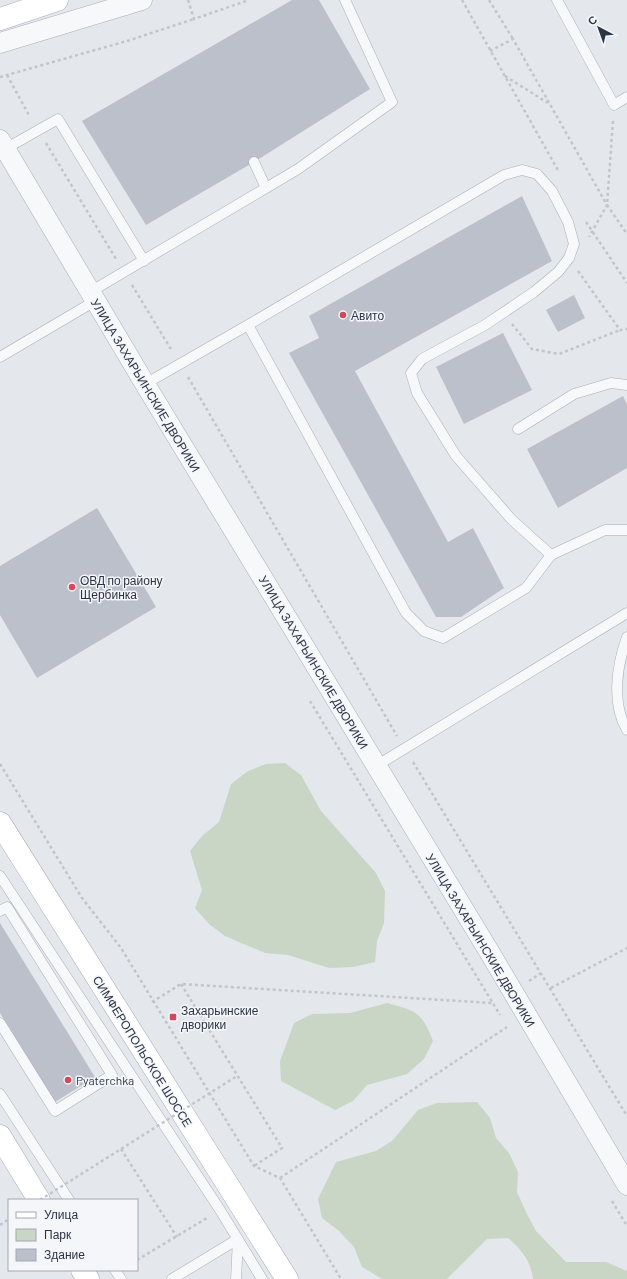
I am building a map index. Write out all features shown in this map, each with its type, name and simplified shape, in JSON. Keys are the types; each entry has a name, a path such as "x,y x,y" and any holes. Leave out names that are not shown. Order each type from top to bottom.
{"main road":[{"path":"0,19 57,0"},
{"name":"СИМФЕРОПОЛЬСКОЕ ШОССЕ","path":"0,823 287,1279"},
{"path":"0,1136 39,1199"}],"street":[{"path":"0,44 142,0"},
{"name":"УЛИЦА ЗАХАРЬИНСКИЕ ДВОРИКИ","path":"3,144 145,384 486,946 627,1185"}],"lane":[{"path":"0,357 93,296 124,273 298,169 392,102 345,0"},
{"path":"557,0 614,105 627,97"},
{"path":"3,144 37,130 58,119 144,261"},
{"path":"254,162 266,188"},
{"path":"145,384 504,174 522,170 537,174 552,191 568,222 574,244 569,258 558,272 534,292 485,325 422,359 411,373 417,393 456,456 512,520 551,555"},
{"path":"248,325 406,613 424,631 442,638 526,588 551,555 605,530 627,530"},
{"path":"518,428 574,394 611,383 627,385"},
{"path":"376,766 627,613"},
{"path":"627,637 622,651 617,683 621,719 627,730"},
{"path":"0,876 220,1210 262,1279"},
{"path":"0,911 7,907 112,1075 55,1111 0,1023"},
{"path":"0,1094 68,1199"},
{"path":"172,1279 238,1239"},
{"path":"236,1279 238,1239"}],"path":[{"path":"188,0 194,18"},
{"path":"0,77 127,41 249,0"},
{"path":"462,0 562,178"},
{"path":"489,0 513,39 607,205 627,234"},
{"path":"490,51 513,39"},
{"path":"7,75 37,130 180,363 405,749 551,988 627,1116"},
{"path":"505,76 549,103"},
{"path":"592,232 607,205 614,105"},
{"path":"584,218 627,283"},
{"path":"574,266 620,330"},
{"path":"510,321 532,349 559,354 620,330 627,329"},
{"path":"308,698 511,1033"},
{"path":"0,764 82,898 121,948 152,1002 254,1166 280,1178 342,1279"},
{"path":"551,988 627,948"},
{"path":"152,1002 181,984 492,1003"},
{"path":"181,984 282,1148 254,1166"},
{"path":"280,1178 507,1027"},
{"path":"42,1199 237,1076"},
{"path":"121,1149 176,1236"},
{"path":"611,1200 627,1226"},
{"path":"138,1259 220,1210"}],"green space":[{"path":"285,763 301,775 321,811 376,873 385,891 384,923 377,941 375,962 353,967 329,968 288,955 265,953 225,936 209,924 195,908 202,890 190,851 202,836 219,822 231,784 248,771 266,764"},
{"path":"387,1003 405,1008 417,1014 425,1024 433,1041 424,1059 407,1074 367,1085 353,1101 335,1110 281,1081 280,1061 294,1023 312,1014 350,1013"},
{"path":"477,1102 490,1118 496,1138 509,1153 518,1172 517,1192 536,1231 566,1262 606,1262 627,1271 627,1279 533,1279 525,1256 508,1238 487,1239 447,1279 382,1279 362,1267 354,1247 339,1231 322,1218 318,1199 336,1162 376,1151 392,1141 418,1110 437,1103"}],"building":[{"path":"292,0 319,0 370,89 254,162 146,225 82,121"},
{"path":"522,196 552,261 355,371 448,542 473,528 504,588 461,617 436,617 289,353 319,338 309,316"},
{"path":"574,295 585,318 558,332 546,310"},
{"path":"503,333 532,390 464,424 436,367"},
{"path":"623,396 627,404 627,468 558,508 527,449"},
{"name":"ОВД по району Щербинка","path":"97,508 156,607 37,678 0,615 0,566"},
{"path":"0,923 95,1077 55,1102 0,1013"}],"place":[{"name":"Авито","path":"343,315"},
{"name":"ОВД по району Щербинка","path":"72,587"},
{"name":"Захарьинские дворики","path":"173,1017"},
{"name":"Pyaterchka","path":"68,1080"}]}
